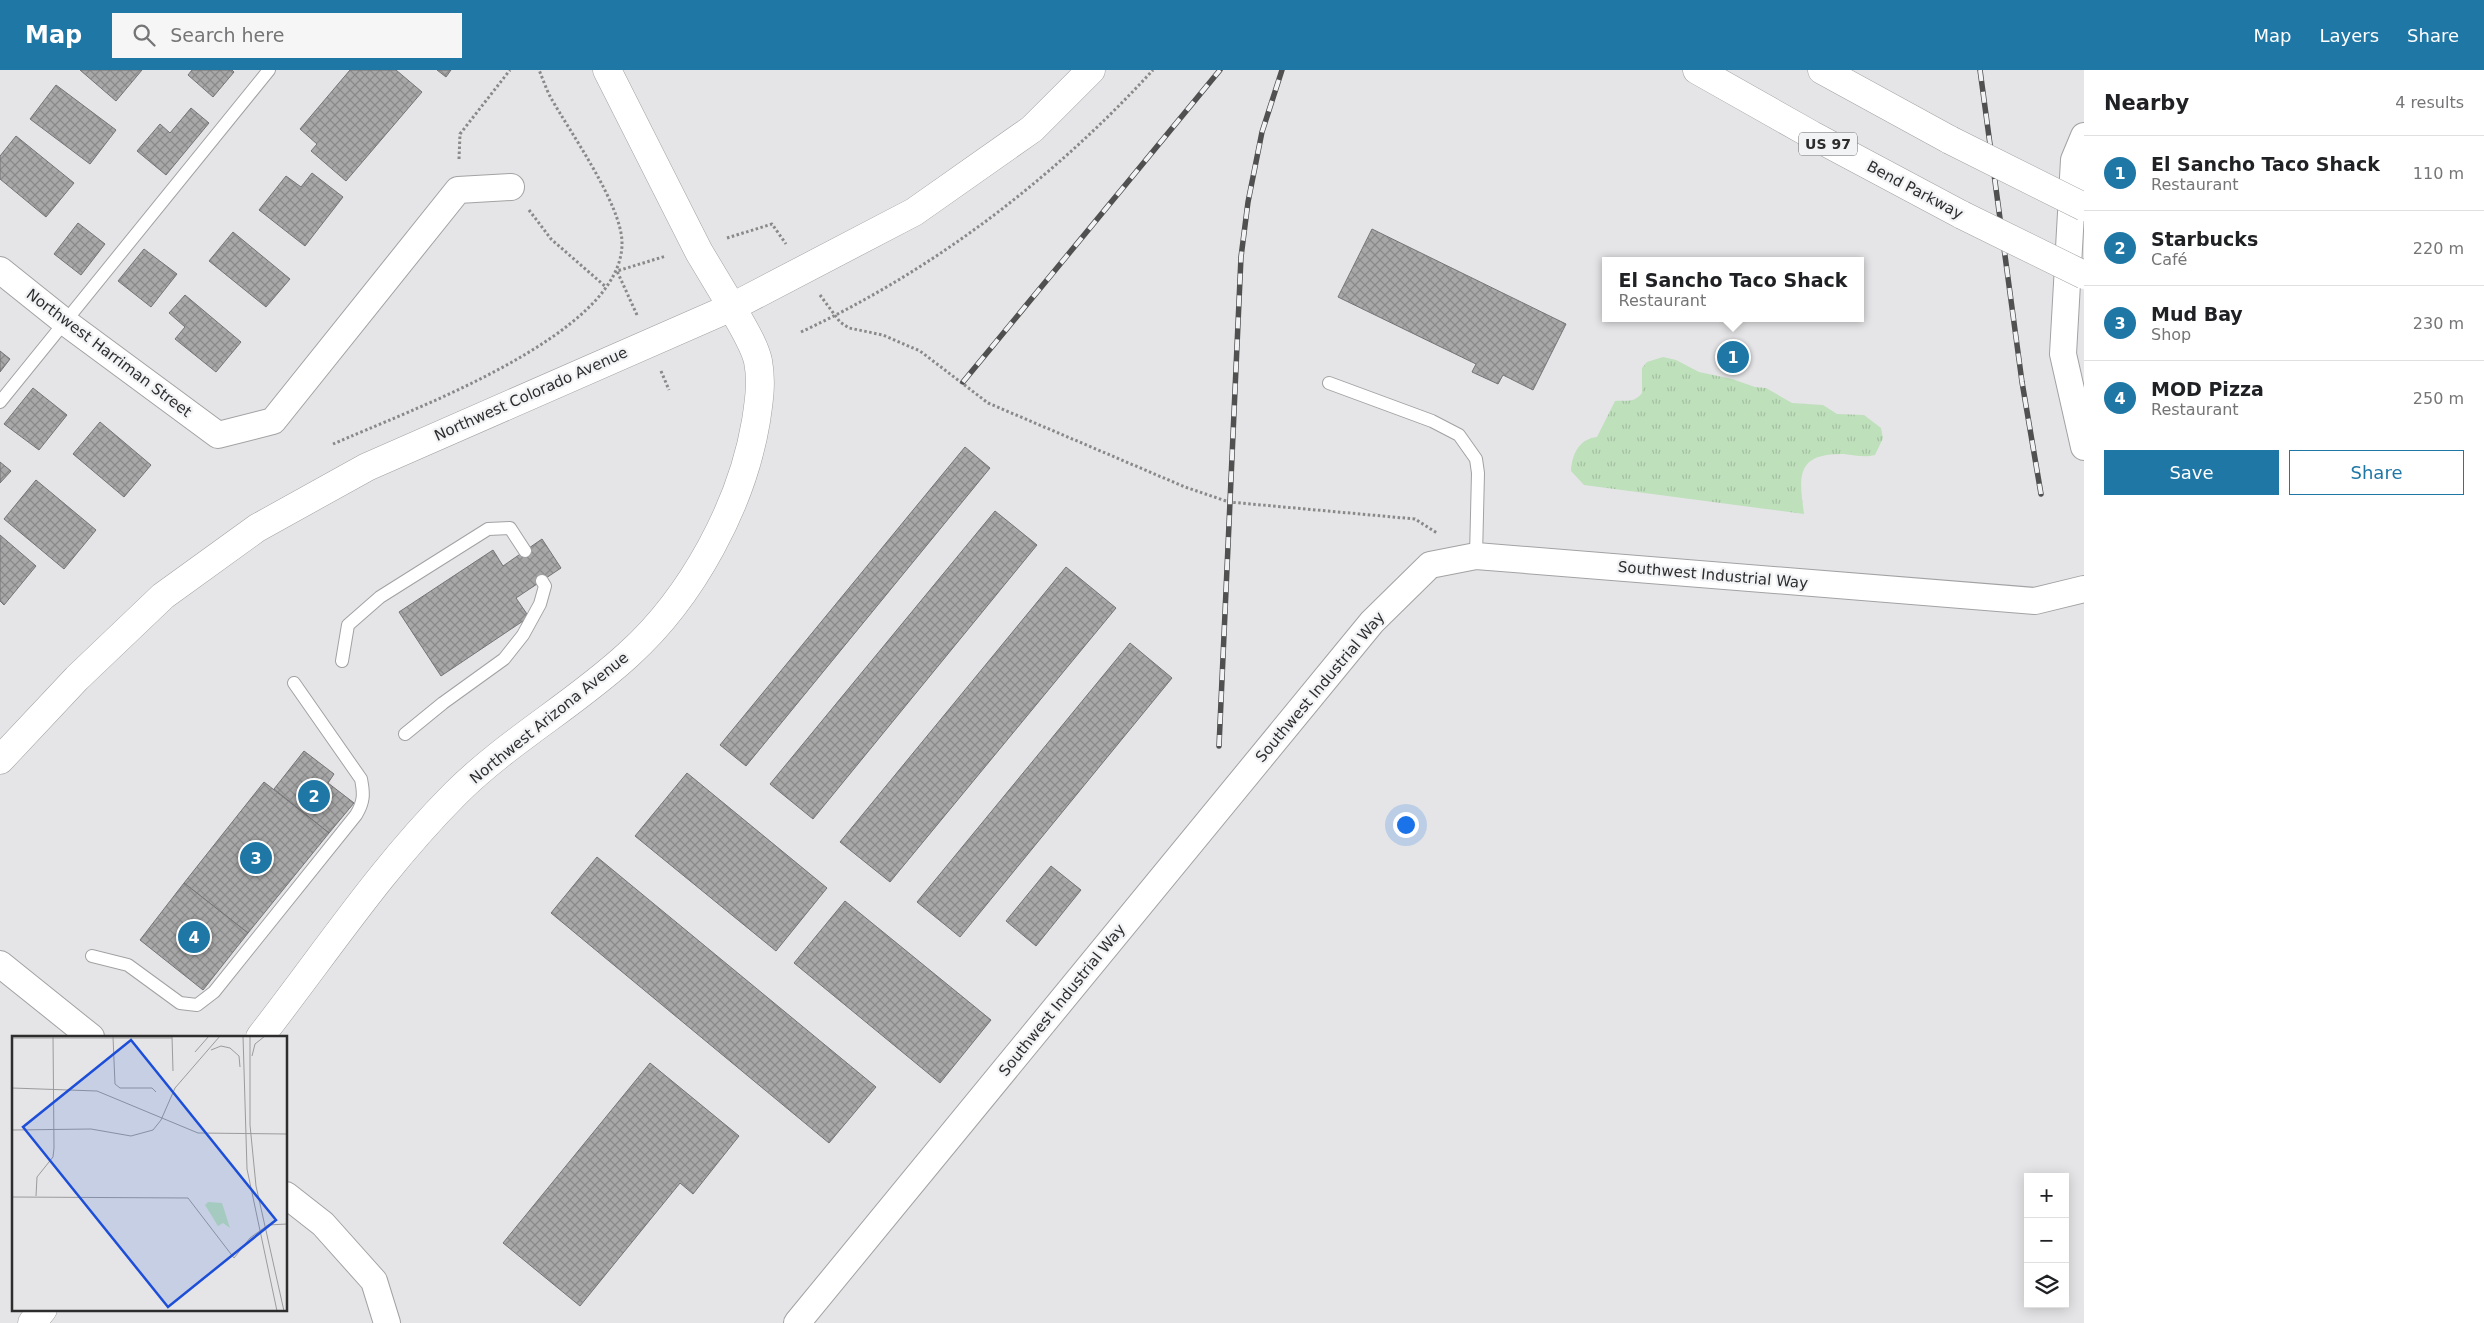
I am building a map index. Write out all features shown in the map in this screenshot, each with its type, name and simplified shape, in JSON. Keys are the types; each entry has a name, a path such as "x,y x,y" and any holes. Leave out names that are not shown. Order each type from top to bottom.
{"main road":[{"name":"Northwest Arizona Avenue","path":"261,1036 400,851 456,793 490,762 584,692 630,654 670,610 701,562 727,514 746,466 761,388 758,359 732,307 699,252 607,70"},
{"name":"Northwest Colorado Avenue","path":"0,760 77,678 163,596 257,528 367,467 732,307 914,212 1032,129 1091,70"},
{"name":"Bend Parkway","path":"1697,70 1812,135 1962,215 2084,275"},
{"path":"1822,70 1950,140 2084,207"},
{"path":"32,1323 42,1310"}],"street":[{"path":"2084,136 2074,160 2063,354 2084,447"},
{"path":"458,190 511,187"},
{"name":"Northwest Harriman Street","path":"0,270 65,322 218,435 273,421 458,190"},
{"name":"Southwest Industrial Way","path":"797,1323 1372,622 1430,565 1476,556 2035,601 2084,589"},
{"path":"0,964 90,1036"},
{"path":"288,1197 322,1224 374,1281 387,1323"}],"lane":[{"path":"0,402 269,70"},
{"path":"1329,383 1432,421 1459,436 1468,446 1476,459 1478,473 1476,556"},
{"path":"342,661 348,625 380,597 488,529 510,528 525,551"},
{"path":"405,734 443,703 504,659 524,635 540,604 545,586 542,581"},
{"path":"92,956 128,965 180,1003 197,1005 214,992 356,816 362,805 364,794 361,779 294,683"}],"path":[{"path":"458,190 460,134 510,70"},
{"path":"333,444 499,370 560,332 606,287 618,271 623,242 616,213 549,96 539,70"},
{"path":"801,332 834,317 975,230 1066,157 1153,70"},
{"path":"511,187 551,239 606,287"},
{"path":"834,317 850,328 883,336 920,351 988,403 1185,487 1229,502 1415,519 1476,556"}],"green space":[{"path":"1663,357 1676,360 1699,372 1732,379 1755,387 1766,388 1792,403 1823,405 1837,414 1864,415 1881,428 1883,438 1875,455 1828,455 1816,458 1808,463 1804,470 1801,489 1804,514 1584,485 1571,471 1573,459 1578,448 1585,441 1597,437 1615,401 1630,400 1642,393 1642,368 1647,362"}],"building":[{"path":"80,70 142,70 116,101"},
{"path":"192,70 232,70 234,72 213,97 188,75"},
{"path":"350,70 396,70 422,92 346,181 311,151 317,144 300,129"},
{"path":"437,70 451,70 446,77"},
{"path":"56,85 116,130 90,164 30,119"},
{"path":"191,108 209,123 166,175 137,151 160,124 170,133"},
{"path":"16,136 74,183 46,217 0,179 0,156"},
{"path":"312,173 343,197 305,246 259,210 286,176 301,187"},
{"path":"78,223 105,244 81,275 54,254"},
{"path":"1372,229 1566,324 1533,390 1503,375 1498,384 1472,372 1476,364 1338,297"},
{"path":"233,232 290,279 266,307 209,261"},
{"path":"144,249 177,274 151,307 118,281"},
{"path":"185,295 241,342 216,372 175,339 185,327 169,313"},
{"path":"0,351 10,359 0,372"},
{"path":"33,388 67,415 39,450 4,424"},
{"path":"100,422 151,465 124,497 73,454"},
{"path":"965,447 990,468 746,766 720,745"},
{"path":"0,462 11,471 0,483"},
{"path":"36,480 96,530 64,569 4,519"},
{"path":"995,511 1037,545 813,819 770,784"},
{"path":"0,535 36,566 4,605 0,601"},
{"path":"542,539 561,568 516,598 529,617 441,676 399,612 493,550 503,566"},
{"path":"1066,567 1116,608 890,882 840,842"},
{"path":"1130,643 1172,678 960,937 917,902"},
{"path":"304,751 334,774 328,783 354,803 329,833 274,789"},
{"path":"687,773 827,888 776,951 635,836"},
{"path":"264,782 329,833 248,933 184,883"},
{"path":"597,857 876,1087 829,1143 551,913"},
{"path":"1051,866 1081,890 1036,946 1006,921"},
{"path":"184,883 248,933 203,990 140,940"},
{"path":"845,901 991,1020 940,1083 794,963"},
{"path":"650,1063 739,1136 693,1194 680,1183 580,1306 503,1243"}],"railway":[{"path":"963,382 1220,70"},
{"path":"1219,746 1241,257 1248,202 1262,132 1282,70"},
{"path":"1980,70 2022,382 2041,494"}],"place":[{"name":"El Sancho Taco Shack","path":"1733,357"},
{"name":"Starbucks","path":"314,796"},
{"name":"Mud Bay","path":"256,858"},
{"name":"MOD Pizza","path":"194,937"}]}
